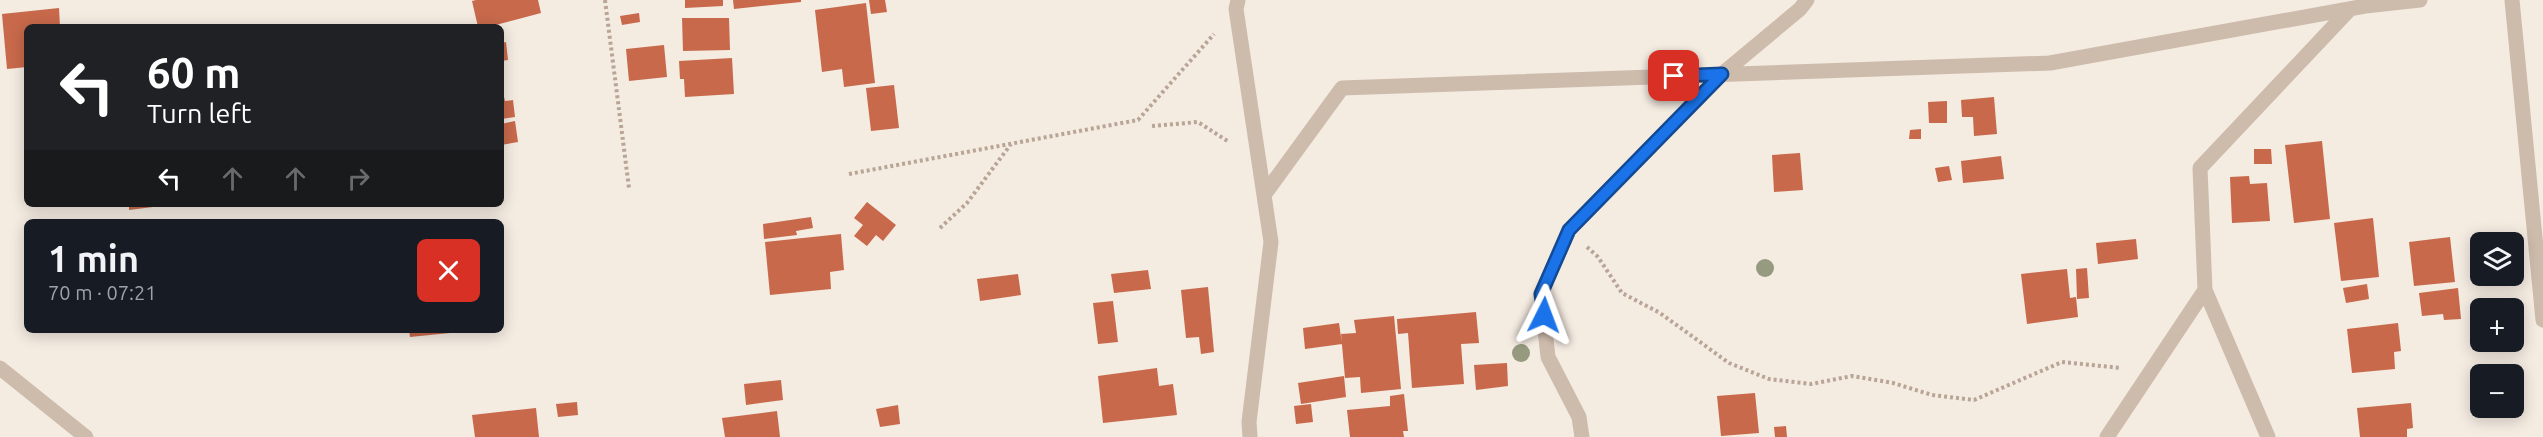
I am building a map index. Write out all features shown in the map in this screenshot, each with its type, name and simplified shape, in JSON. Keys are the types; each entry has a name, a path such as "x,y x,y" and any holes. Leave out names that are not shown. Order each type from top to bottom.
{"street":[{"path":"1582,437 1579,417 1548,357 1541,294 1569,230 1722,74 1800,9 1807,0"},
{"path":"1264,195 1342,88 2050,63 2350,9 2420,0"},
{"path":"2512,0 2543,320"},
{"path":"1237,4 1271,242 1249,422 1250,437"},
{"path":"2268,437 2205,290 2200,168 2350,9"},
{"path":"2107,437 2205,290"},
{"path":"0,368 86,437"}],"path":[{"path":"605,0 629,188"},
{"path":"849,174 1138,120 1237,4"},
{"path":"1152,126 1198,122 1260,163"},
{"path":"940,228 968,203 1011,143"},
{"path":"1569,230 1598,257 1622,292 1660,313 1729,363 1769,379 1811,384 1852,376 1893,383 1932,395 1974,400 2062,362 2151,371"}],"building":[{"path":"538,0 541,13 499,24 477,24 472,1"},
{"path":"685,0 723,0 723,6 685,8"},
{"path":"733,0 801,0 801,2 734,9"},
{"path":"869,0 885,0 887,12 871,14"},
{"path":"866,3 875,83 844,87 842,69 822,72 815,10"},
{"path":"59,8 60,24 24,24 24,67 7,69 2,14"},
{"path":"639,13 640,22 622,25 620,16"},
{"path":"682,18 729,18 730,50 683,51"},
{"path":"504,42 506,42 508,60 504,61"},
{"path":"664,45 667,77 629,81 626,49"},
{"path":"732,58 734,94 685,97 684,79 680,79 679,61"},
{"path":"894,85 899,128 871,131 866,88"},
{"path":"504,97 505,101 513,100 515,117 504,119"},
{"path":"1994,97 1997,134 1974,136 1973,117 1962,117 1961,100"},
{"path":"1947,101 1947,123 1929,123 1928,102"},
{"path":"515,121 518,142 504,144 504,123"},
{"path":"1921,129 1921,139 1909,139 1910,130"},
{"path":"2322,141 2330,219 2294,223 2285,145"},
{"path":"2254,149 2271,149 2272,164 2254,164"},
{"path":"1800,153 1803,190 1774,192 1772,155"},
{"path":"2001,156 2004,179 1963,183 1961,161"},
{"path":"1949,166 1952,180 1938,182 1935,168"},
{"path":"2249,176 2250,184 2267,183 2270,221 2232,223 2230,177"},
{"path":"867,202 896,225 883,241 876,235 867,246 854,236 863,225 854,218"},
{"path":"129,207 153,207 129,210"},
{"path":"811,217 813,228 796,231 797,235 764,239 763,224"},
{"path":"2373,218 2379,277 2341,281 2334,223"},
{"path":"841,234 844,270 830,272 831,289 770,295 765,242"},
{"path":"2450,237 2455,282 2414,286 2409,242"},
{"path":"2136,239 2138,259 2098,264 2096,243"},
{"path":"2087,268 2089,298 2077,299 2076,269"},
{"path":"2067,269 2070,298 2076,297 2078,317 2027,324 2021,274"},
{"path":"1148,270 1151,289 1114,293 1111,274"},
{"path":"1018,274 1021,295 980,301 977,279"},
{"path":"2367,284 2369,299 2346,303 2343,288"},
{"path":"1208,287 1214,352 1201,354 1199,337 1186,338 1181,290"},
{"path":"2458,288 2461,319 2444,320 2443,314 2422,316 2419,293"},
{"path":"1113,301 1118,342 1098,344 1093,303"},
{"path":"1476,312 1479,343 1461,344 1464,384 1412,388 1408,333 1398,334 1397,319"},
{"path":"1394,316 1401,389 1361,393 1360,377 1345,378 1341,334 1356,333 1354,320"},
{"path":"1339,323 1342,344 1305,349 1303,328"},
{"path":"2398,323 2401,351 2394,352 2395,369 2352,373 2347,329"},
{"path":"409,333 450,333 410,337"},
{"path":"1507,363 1508,386 1476,390 1474,365"},
{"path":"1157,368 1159,386 1173,384 1177,415 1103,423 1098,376"},
{"path":"1344,376 1346,397 1301,404 1298,383"},
{"path":"781,380 783,400 746,405 744,384"},
{"path":"1755,393 1759,433 1721,436 1717,396"},
{"path":"1404,394 1408,431 1403,431 1404,437 1350,437 1347,410 1390,406 1390,396"},
{"path":"577,402 578,415 558,417 556,404"},
{"path":"2411,403 2413,428 2407,429 2407,437 2360,437 2357,408"},
{"path":"1311,404 1313,422 1296,424 1294,406"},
{"path":"898,405 900,424 880,427 876,409"},
{"path":"536,408 539,437 475,437 472,415"},
{"path":"777,411 780,437 725,437 722,418"},
{"path":"1786,426 1787,437 1775,437 1774,427"}],"route":[{"path":"1544,315 1541,294 1569,230 1722,74 1674,76"}]}
